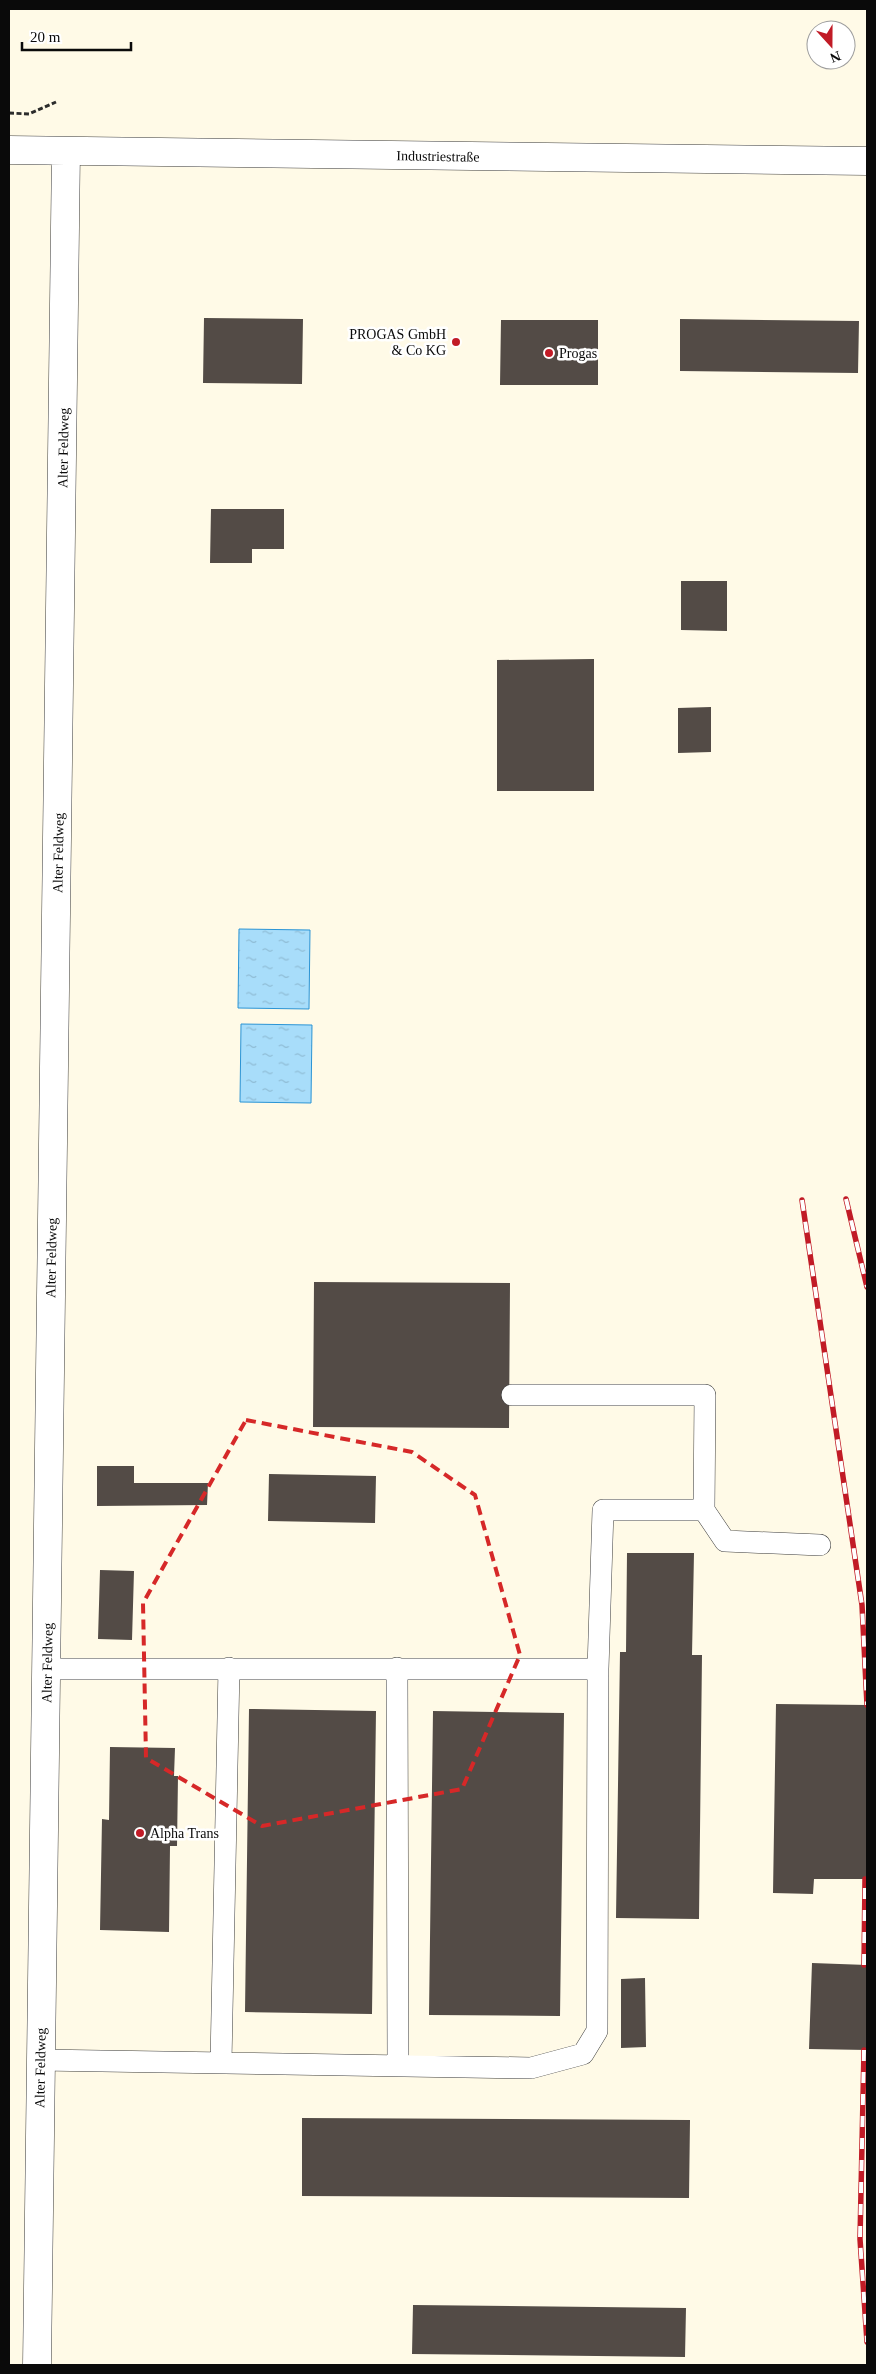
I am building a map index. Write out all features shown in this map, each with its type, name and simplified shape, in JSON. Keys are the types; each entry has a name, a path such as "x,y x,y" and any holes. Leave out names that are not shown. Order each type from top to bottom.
{"street":[{"name":"Industriestraße","path":"9,150 867,161"},
{"name":"Alter Feldweg","path":"37,2365 66,151"}],"lane":[{"path":"512,1395 705,1395 704,1510 725,1541 820,1545"},
{"path":"40,2060 531,2068 583,2054 597,2032 598,1669 603,1510 704,1510"},
{"path":"221,2062 229,1668"},
{"path":"397,1668 398,2065"},
{"path":"47,1669 598,1669"}],"path":[{"path":"9,113 29,114 56,102"}],"highlighted area":[{"path":"246,1420 412,1452 475,1495 520,1655 462,1789 262,1826 146,1758 143,1603"}],"water":[{"path":"239,929 310,930 309,1009 238,1008"},
{"path":"241,1024 312,1025 311,1103 240,1102"}],"building":[{"path":"204,318 303,319 302,384 203,383"},
{"path":"680,319 859,321 858,373 680,371"},
{"name":"Progas","path":"501,320 598,320 598,385 500,385"},
{"path":"211,509 284,509 284,549 252,549 252,563 210,563"},
{"path":"681,581 727,581 727,631 681,630"},
{"path":"594,659 594,791 497,791 497,660"},
{"path":"711,707 711,752 678,753 678,708"},
{"path":"314,1282 510,1283 509,1428 313,1427"},
{"path":"97,1466 134,1466 134,1483 208,1483 207,1505 97,1506"},
{"path":"269,1474 376,1476 375,1523 268,1521"},
{"path":"627,1553 694,1553 692,1655 702,1655 699,1919 616,1918 620,1652 626,1652"},
{"path":"100,1570 134,1571 132,1640 98,1639"},
{"path":"776,1704 867,1705 867,1879 814,1879 813,1894 773,1893"},
{"path":"249,1709 376,1711 372,2014 245,2012"},
{"path":"433,1711 564,1713 560,2016 429,2015"},
{"name":"Alpha Trans","path":"110,1747 175,1748 174,1776 178,1776 177,1846 170,1846 169,1932 100,1930 102,1819 109,1820"},
{"path":"812,1963 867,1965 867,2050 809,2049"},
{"path":"645,1978 646,2047 621,2048 621,1979"},
{"path":"302,2118 690,2120 689,2198 302,2196"},
{"path":"413,2305 686,2308 685,2357 412,2354"}],"railway":[{"path":"846,1199 867,1287"},
{"path":"802,1200 862,1605 867,1705"},
{"path":"864,1965 865,1879"},
{"path":"864,2050 860,2239 867,2342"}],"place":[{"name":"PROGAS GmbH & Co KG","path":"456,342"},
{"name":"Progas","path":"549,353"},
{"name":"Alpha Trans","path":"140,1833"}]}
